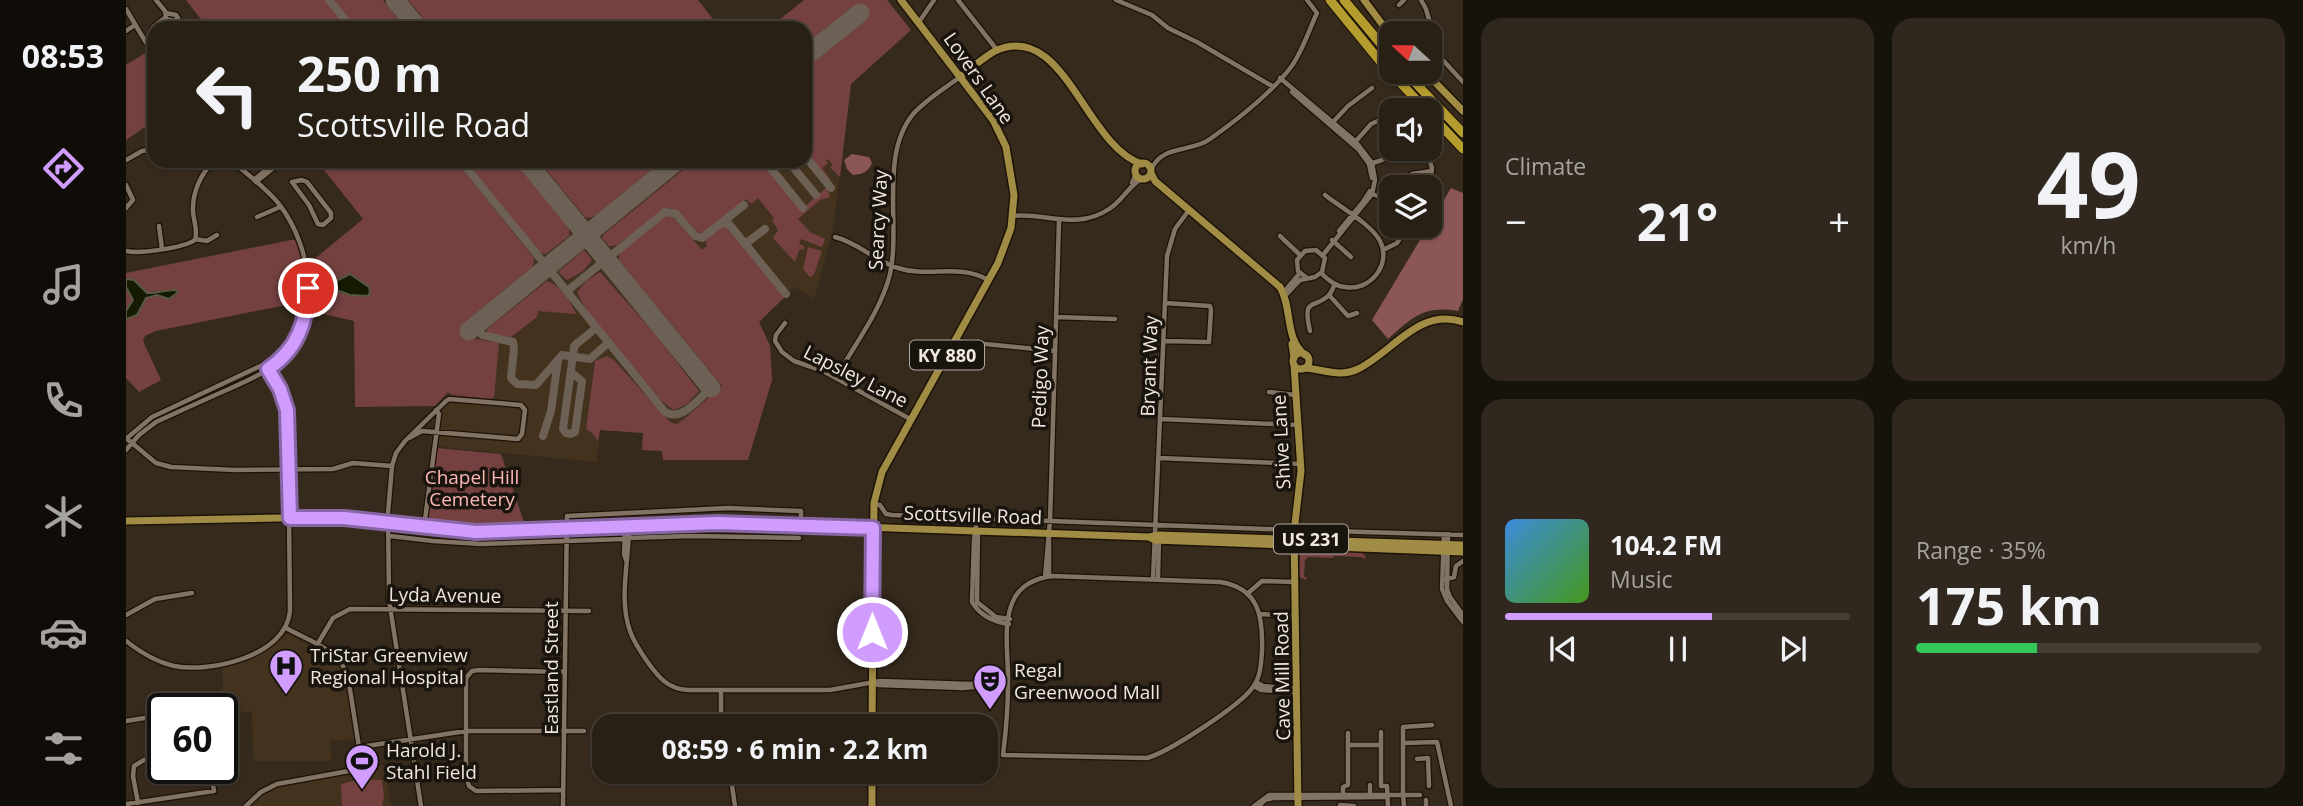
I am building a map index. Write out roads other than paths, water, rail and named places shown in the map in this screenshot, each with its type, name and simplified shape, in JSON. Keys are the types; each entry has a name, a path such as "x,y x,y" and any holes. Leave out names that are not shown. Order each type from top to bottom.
{"highway":[{"path":"1330,0 1379,60 1415,98"},
{"path":"1344,0 1379,42"},
{"path":"1416,84 1463,133"},
{"path":"1442,127 1463,149"}],"main road":[{"name":"Lovers Lane","path":"872,714 874,503 882,472 1006,245 1013,204 1013,178 1006,147 992,117 901,0"},
{"path":"1364,0 1380,21"},
{"path":"960,76 998,50 1022,47 1042,53 1051,60 1102,133 1132,161 1139,176"},
{"path":"1437,84 1463,111"},
{"path":"1132,161 1143,164 1189,210 1265,274 1284,296 1292,335 1298,348 1313,365 1335,373"},
{"path":"1139,176 1143,164"},
{"path":"1139,176 1152,175"},
{"path":"1284,296 1287,326 1299,365"},
{"path":"1299,365 1335,373 1357,369 1427,322 1438,319 1463,322"},
{"path":"1299,365 1299,354 1306,356"},
{"path":"1299,365 1308,362 1306,356"},
{"name":"Shive Lane","path":"1296,536 1301,464 1294,382 1299,365"},
{"name":"Scottsville Road","path":"126,521 338,518 476,532 709,523 1049,534 1296,536 1445,548 1463,552"},
{"name":"Cave Mill Road","path":"1296,536 1298,799"},
{"name":"Scottsville Road","path":"1445,548 1463,545"},
{"path":"872,784 872,806"}],"street":[{"path":"156,0 165,16 160,21"},
{"path":"919,22 934,0"},
{"path":"958,0 998,50"},
{"path":"1116,0 1152,15 1168,28 1272,86"},
{"path":"1143,164 1156,162 1168,152 1209,140 1292,66 1317,13 1307,0"},
{"path":"1399,5 1404,0"},
{"path":"1421,0 1440,57 1463,82"},
{"path":"126,9 147,44"},
{"path":"126,31 135,25"},
{"name":"Searcy Way","path":"836,378 880,300 891,266 895,157 898,142 918,109 960,76"},
{"path":"1279,79 1354,143 1371,164 1371,193 1322,254"},
{"path":"1331,124 1371,88"},
{"path":"1354,143 1371,124 1379,120"},
{"path":"126,160 147,150"},
{"path":"1371,164 1379,160"},
{"path":"1429,161 1431,175"},
{"path":"1152,175 1156,162"},
{"path":"195,239 195,193 208,168"},
{"path":"127,440 156,422 267,367 291,348 302,326 307,301 306,266 297,235 280,207 240,168"},
{"path":"255,181 269,168"},
{"path":"255,181 273,168"},
{"path":"1411,175 1432,171"},
{"path":"1012,216 1026,215 1059,221 1078,220 1101,214 1115,205 1139,176"},
{"path":"298,181 307,182 330,210 331,218 324,224 318,224 309,205 292,182 298,181"},
{"path":"126,185 133,201 126,208"},
{"path":"1371,193 1379,196"},
{"path":"1321,274 1335,284 1351,288 1368,283 1381,267 1383,250 1376,235 1325,195"},
{"path":"1013,204 1026,215"},
{"path":"257,217 280,207"},
{"name":"Bryant Way","path":"1156,579 1169,245 1178,224 1189,210"},
{"name":"Pedigo Way","path":"1047,577 1059,221"},
{"path":"159,226 162,249"},
{"path":"126,251 136,253 162,249 189,244 195,239 207,241 217,235"},
{"path":"1280,236 1300,255"},
{"path":"835,237 891,266 918,272 968,272 988,280"},
{"path":"1383,250 1400,238"},
{"path":"1333,241 1350,257"},
{"path":"1307,278 1300,273 1297,263 1300,255 1310,250 1322,254"},
{"path":"1284,296 1300,281 1321,274 1325,263 1322,254"},
{"path":"1284,296 1300,273"},
{"path":"1310,331 1308,309 1312,303 1329,295 1335,284"},
{"path":"1329,295 1348,316 1357,313"},
{"path":"1164,341 1209,342 1211,310 1210,306 1165,303"},
{"path":"1056,317 1115,319"},
{"name":"Lapsley Lane","path":"785,323 775,339 782,352 794,361 816,367 911,419"},
{"path":"954,341 1055,351"},
{"path":"126,641 161,662 179,667 195,667 247,657 277,639 286,628 290,611 290,469 286,404 267,367"},
{"path":"1269,392 1295,393"},
{"path":"408,438 422,431 518,439 522,434 525,410 521,405 451,398 436,410 408,438 396,453 389,523 390,608 421,806"},
{"path":"424,527 439,414 436,410"},
{"path":"1161,419 1297,425"},
{"path":"126,450 127,440"},
{"path":"127,440 156,463 166,467 235,470 333,469 349,463 393,466"},
{"path":"1160,458 1301,464"},
{"path":"874,503 892,515 1050,520 1156,534 1463,535"},
{"path":"566,529 567,516 728,508 801,511 800,525"},
{"path":"626,526 624,554 629,630 655,672 665,683 679,689 835,690 880,681 970,684 1008,681"},
{"name":"Eastland Street","path":"563,806 566,529"},
{"path":"976,531 977,602 996,617 1009,622"},
{"path":"1446,534 1443,593 1463,622"},
{"path":"390,536 477,544 691,536 799,538"},
{"path":"1445,548 1446,579 1450,597 1463,615"},
{"path":"1446,579 1454,577 1456,566 1463,561"},
{"path":"1047,577 1224,582 1235,586 1247,594 1260,614 1262,655 1255,684 1237,702 1158,755 1140,759 1003,755 1008,681 1006,664 1013,603 1031,582 1047,577"},
{"path":"1247,594 1262,581 1296,582"},
{"path":"126,615 155,599 192,593"},
{"name":"Lyda Avenue","path":"317,645 329,623 340,612 355,609 589,611"},
{"path":"1260,614 1296,616"},
{"path":"246,806 261,792 277,784 362,768 346,670 335,654 286,628"},
{"path":"563,790 472,789 466,778 466,678 472,671 564,672"},
{"path":"1255,684 1297,689"},
{"path":"721,690 721,714"},
{"path":"126,721 147,718"},
{"path":"1404,806 1403,727 1433,725"},
{"path":"360,747 466,731 584,731"},
{"path":"1381,732 1381,788 1387,786 1388,806"},
{"path":"1343,796 1343,787 1348,785 1348,733"},
{"path":"1404,743 1435,741 1439,745 1439,757 1451,806"},
{"path":"1348,745 1381,745"},
{"path":"1417,758 1439,757"},
{"path":"1427,758 1429,786"},
{"path":"138,803 134,766 147,760"},
{"path":"126,804 214,791 213,784"},
{"path":"732,784 735,806"},
{"path":"1370,785 1370,794"},
{"path":"1343,796 1388,795"},
{"path":"1257,805 1273,798 1420,795"},
{"path":"1340,805 1354,806"}],"place":[{"name":"TriStar Greenview Regional Hospital","path":"286,696"},
{"name":"Regal Greenwood Mall","path":"990,711"},
{"name":"Harold J. Stahl Field","path":"362,791"}],"park label":[{"name":"Chapel Hill Cemetery","path":"472,488"}]}
